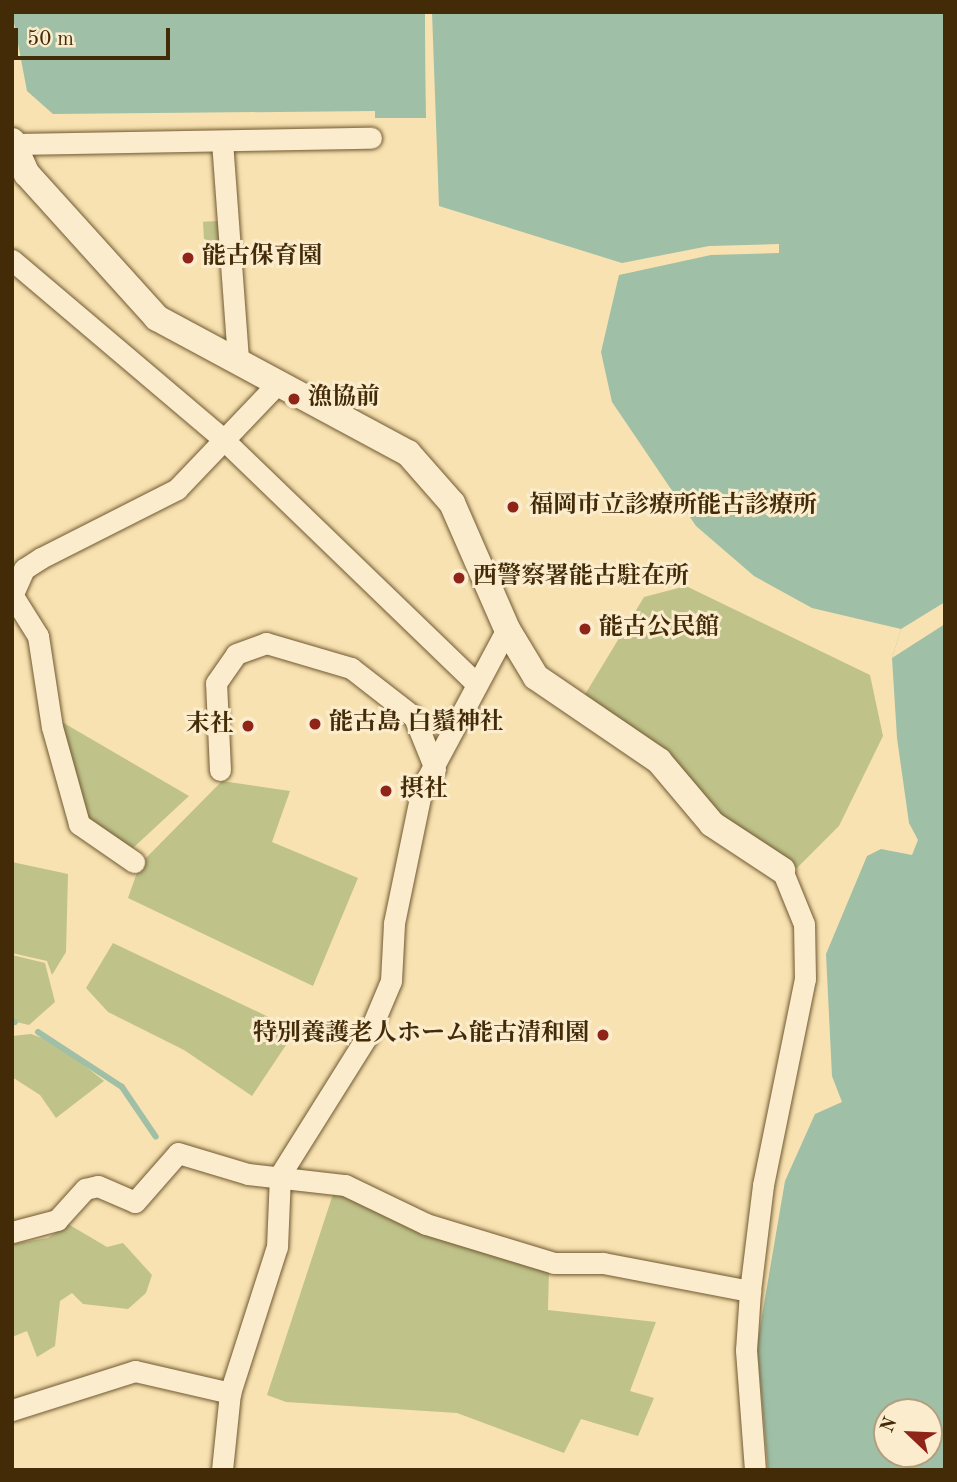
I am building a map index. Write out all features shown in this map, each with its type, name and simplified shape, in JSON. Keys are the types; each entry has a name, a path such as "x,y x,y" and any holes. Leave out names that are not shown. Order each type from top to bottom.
{"street":[{"path":"13,143 371,138"},
{"path":"222,141 238,360"},
{"path":"13,143 60,213 157,318 408,453 428,472 452,503 507,629 536,677 659,761 712,824 782,870 804,924 806,979 764,1185 750,1291 746,1350 755,1470"},
{"path":"12,260 223,440 476,683"},
{"path":"134,862 79,824 52,727 37,636 12,596 24,569 177,489 277,384"},
{"path":"222,1470 230,1393 277,1247 280,1175 369,1033 391,981 394,922 415,810 476,683 507,629"},
{"path":"219,770 216,683 236,654 266,642 351,667 414,717 435,769"},
{"path":"12,1232 57,1220 85,1189 98,1186 135,1202 178,1153 205,1165 345,1185 426,1224 554,1263 616,1265 750,1291"},
{"path":"12,1410 135,1371 230,1393"}],"shaded area":[{"path":"12,12 425,12 426,118 375,118 375,111 53,114 27,91"},
{"path":"432,12 945,12 945,1470 768,1470 757,1345 785,1181 815,1114 842,1102 832,1076 826,954 867,856 881,849 912,855 918,840 909,823 897,738 892,658 901,629 812,608 754,576 696,526 612,402 601,352 619,275 711,255 779,253 779,244 709,246 622,263 439,206"},
{"path":"218,221 219,240 204,241 203,222"},
{"path":"686,586 870,675 883,736 839,826 797,868 722,820 584,696 644,597"},
{"path":"62,722 189,796 133,848 87,823"},
{"path":"222,781 290,791 272,842 358,878 313,986 128,898 140,864"},
{"path":"12,862 68,874 66,952 52,975 47,961 12,953"},
{"path":"113,943 296,1030 252,1096 184,1050 108,1012 86,988"},
{"path":"12,955 45,963 55,1002 29,1025 12,1021"},
{"path":"31,1034 56,1043 104,1081 56,1118 40,1095 12,1077 12,1036"},
{"path":"334,1191 549,1270 548,1310 656,1322 630,1391 654,1398 638,1436 581,1419 564,1453 457,1413 286,1402 267,1395"},
{"path":"68,1224 107,1247 123,1243 152,1275 146,1293 128,1309 83,1304 72,1293 60,1301 55,1346 37,1357 27,1331 12,1337 12,1244 48,1238"}],"pier":[{"path":"425,12 428,12 426,122 426,118"},
{"path":"429,12 432,12 431,180"},
{"path":"945,602 945,624 892,658 901,629"}],"waterway":[{"path":"38,1032 122,1087 156,1137"}],"place":[{"name":"能古保育園","path":"188,258"},
{"name":"漁協前","path":"294,399"},
{"name":"福岡市立診療所能古診療所","path":"513,507"},
{"name":"西警察署能古駐在所","path":"459,578"},
{"name":"能古公民館","path":"585,629"},
{"name":"能古島 白鬚神社","path":"315,724"},
{"name":"末社","path":"248,726"},
{"name":"摂社","path":"386,791"},
{"name":"特別養護老人ホーム能古清和園","path":"603,1035"}]}
